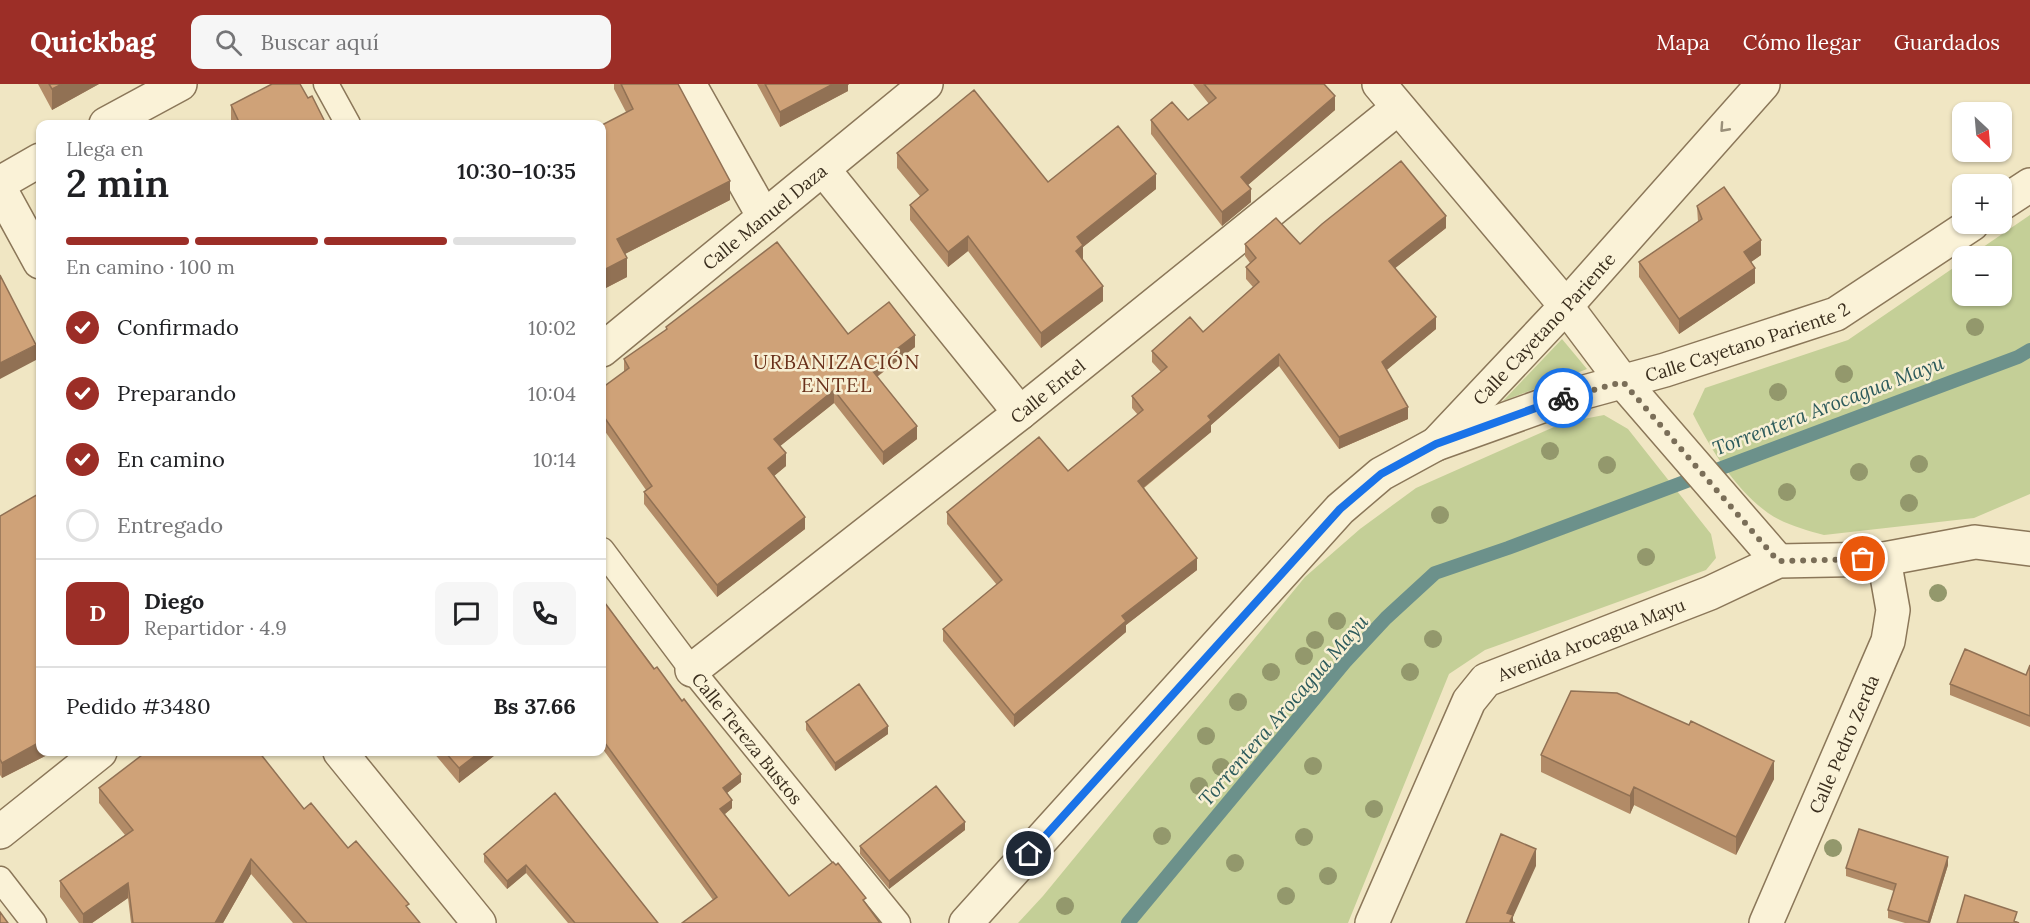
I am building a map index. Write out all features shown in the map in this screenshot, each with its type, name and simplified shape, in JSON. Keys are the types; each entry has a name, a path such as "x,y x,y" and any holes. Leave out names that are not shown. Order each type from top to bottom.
{"street":[{"path":"113,120 180,84"},
{"path":"689,84 765,217"},
{"name":"Calle Manuel Daza","path":"606,347 926,84"},
{"name":"Calle Cayetano Pariente","path":"966,923 1340,509 1381,474 1436,444 1566,306 1763,84"},
{"path":"1388,96 1566,306 1623,382 1778,561 1884,559 1975,542 2030,549"},
{"name":"Calle Entel","path":"692,670 1020,413 1388,96"},
{"path":"0,183 36,162"},
{"path":"823,169 1020,413"},
{"path":"2012,197 2030,185"},
{"path":"0,189 36,255"},
{"name":"Calle Cayetano Pariente 2","path":"1436,444 1570,396 1665,370 1836,314 1957,234"},
{"name":"Calle Pedro Zerda","path":"1766,923 1888,641 1893,610 1884,559"},
{"name":"Avenida Arocagua Mayu","path":"1372,923 1469,701 1486,680 1710,593 1778,561"},
{"path":"0,832 95,756"},
{"path":"343,756 479,923"}],"lane":[{"path":"326,84 346,120"},
{"name":"Calle Tereza Bustos","path":"606,555 692,670 898,923"},
{"path":"0,879 34,923"}],"green space":[{"path":"2030,215 2030,494 1974,518 1824,535 1774,517 1756,503 1734,480 1716,455 1693,414 1705,388 1848,340 1952,269 1952,306 2012,306 2012,246 1985,246 2002,234 2012,234 2012,227"},
{"path":"1562,339 1587,369 1503,401"},
{"path":"1604,415 1628,429 1711,534 1716,558 1706,570 1485,650 1449,674 1348,923 1018,923 1043,896 1305,577 1360,529 1416,488 1563,423"}],"building":[{"path":"49,84 62,84 52,89"},
{"path":"272,84 300,84 308,98 312,96 324,120 238,120 231,105"},
{"path":"621,84 678,84 730,181 617,239 627,258 606,269 606,123 633,109"},
{"path":"765,84 833,84 780,112"},
{"path":"1204,84 1324,84 1335,96 1241,177 1251,189 1222,212 1151,120 1172,102 1188,120 1216,98"},
{"path":"974,90 1048,182 1118,126 1156,174 1077,237 1083,245 1076,251 1103,286 1041,333 968,236 948,252 910,205 928,190 897,153"},
{"path":"1401,161 1446,216 1389,261 1436,317 1382,362 1408,407 1339,437 1279,354 1208,416 1211,420 1138,481 1197,558 1122,616 1126,621 1014,715 943,629 1002,580 947,512 1039,437 1068,471 1143,410 1132,396 1167,367 1152,351 1190,317 1203,332 1259,282 1246,267 1256,258 1245,244 1276,218 1300,244"},
{"path":"1724,187 1761,240 1744,252 1755,268 1679,319 1639,262 1702,219 1697,206"},
{"path":"777,242 848,334 889,302 915,335 871,369 917,426 883,452 834,390 774,439 786,453 768,468 805,517 717,585 644,492 652,486 606,420 606,385 629,368 624,359 667,329 666,327"},
{"path":"0,275 36,345 0,363"},
{"path":"36,495 36,744 2,763 0,759 0,516"},
{"path":"606,604 654,669 657,667 682,701 684,699 741,774 723,788 732,800 720,809 789,896 833,862 836,865 838,863 866,898 863,900 880,923 682,923 717,897 606,744"},
{"path":"1965,649 2026,675 2030,665 2030,716 1950,684"},
{"path":"859,684 888,726 835,763 806,722"},
{"path":"1571,691 1617,693 1689,725 1691,721 1774,761 1736,837 1634,787 1630,796 1541,755"},
{"path":"141,756 262,756 304,809 311,803 348,848 356,841 409,904 406,906 420,923 307,923 251,859 215,923 133,923 128,883 83,914 60,881 133,830 99,788"},
{"path":"448,756 475,756 459,768"},
{"path":"936,786 965,822 889,881 860,846"},
{"path":"555,793 658,923 575,923 526,865 507,881 484,854"},
{"path":"1859,829 1948,857 1928,922 1888,910 1896,884 1846,868"},
{"path":"1501,834 1536,849 1507,913 1513,915 1510,921 1515,923 1466,923"},
{"path":"1965,895 2017,912 2014,921 2019,923 1957,923"},
{"path":"0,912 8,923 0,923"}],"waterway":[{"name":"Torrentera Arocagua Mayu","path":"1128,923 1345,662 1386,618 1435,573 1508,548 2018,357 2030,350"}],"way so far":[{"path":"1563,398 1623,382 1778,561 1863,559"}],"district":[{"name":"URBANIZACIÓN ENTEL","path":"837,372"}],"route":[{"path":"1029,854 1340,509 1381,474 1436,444 1563,398"}]}
